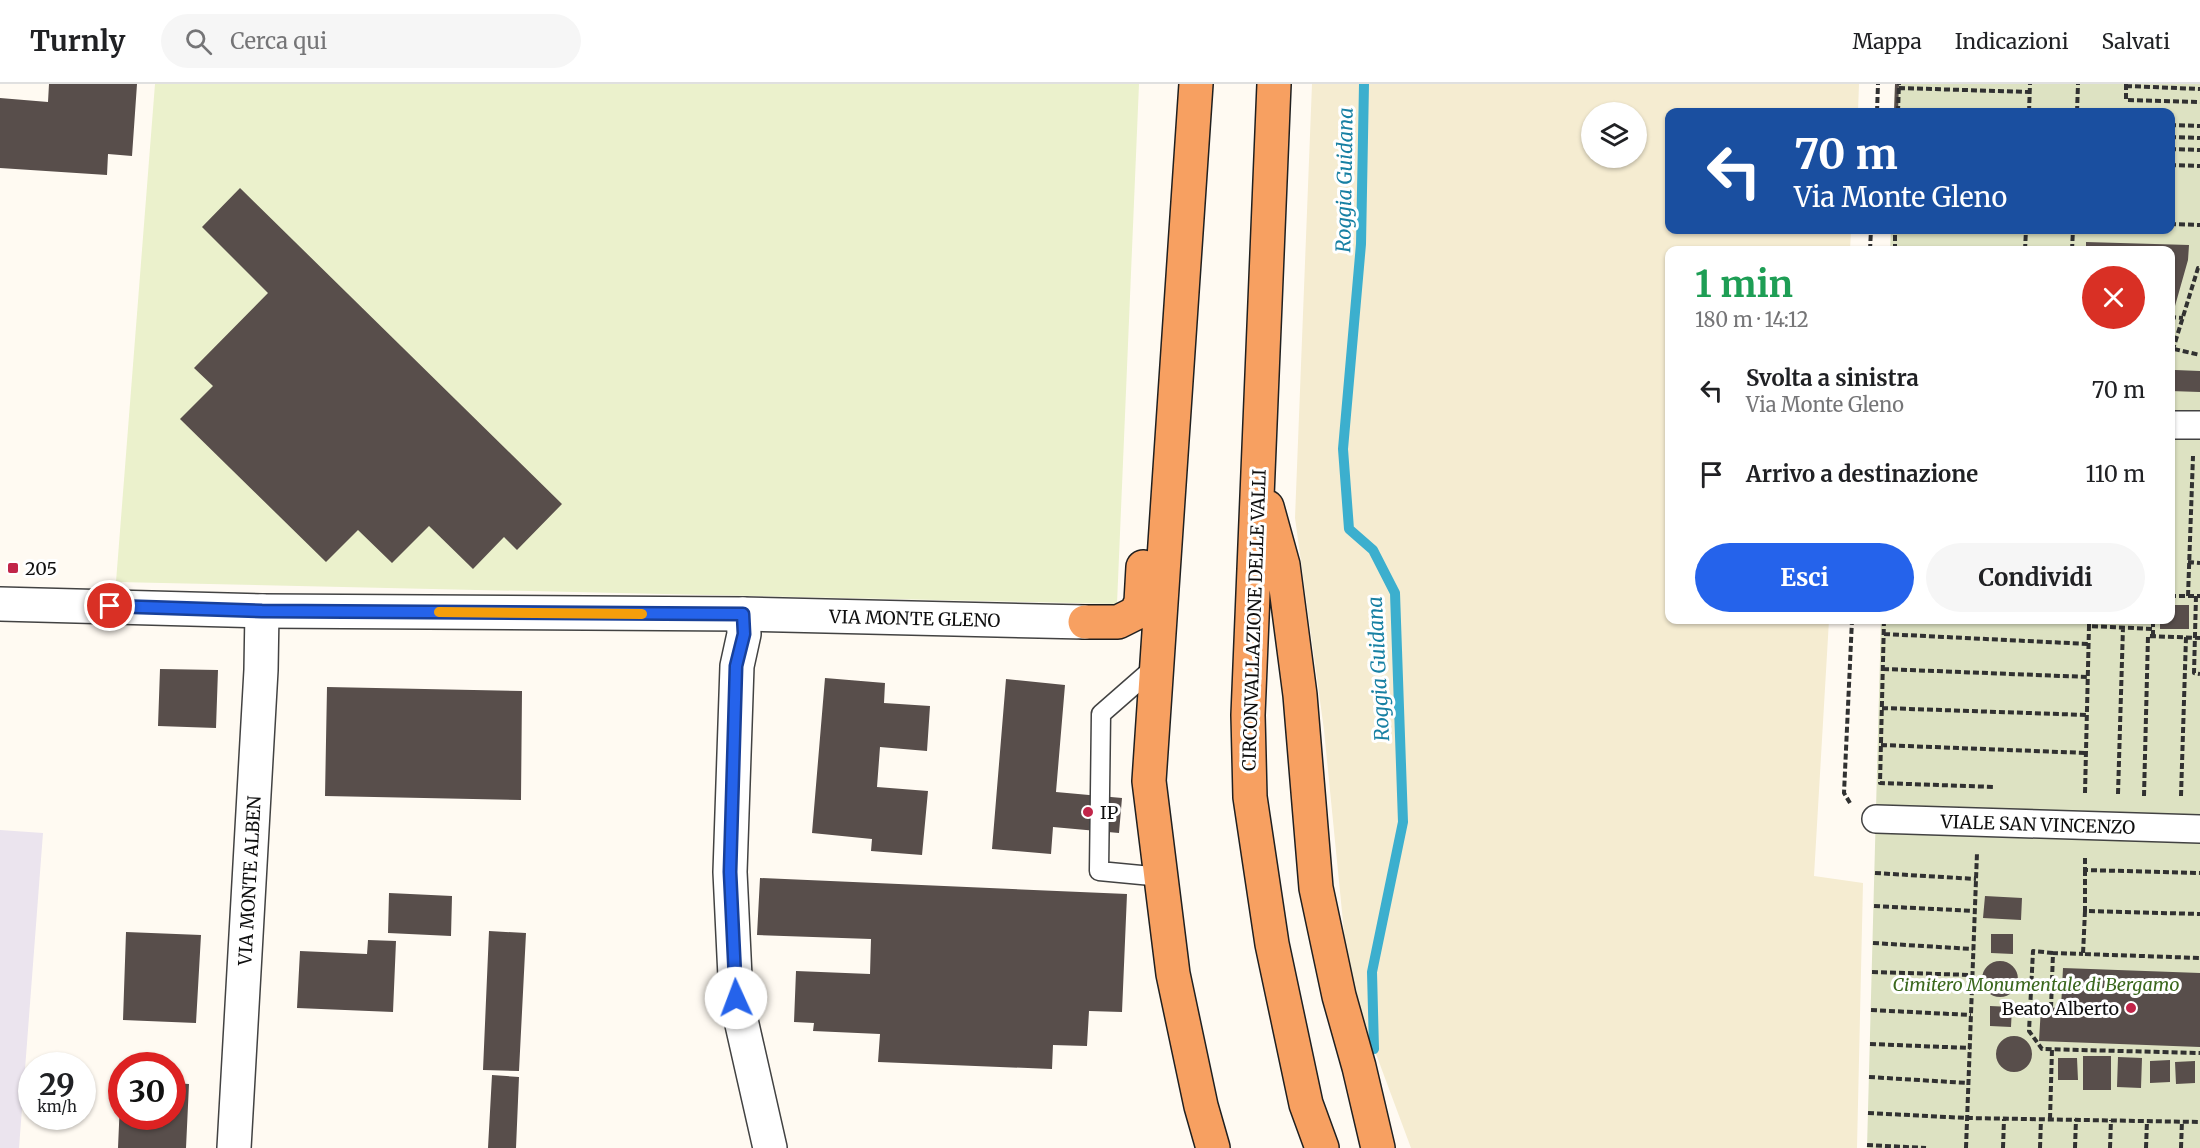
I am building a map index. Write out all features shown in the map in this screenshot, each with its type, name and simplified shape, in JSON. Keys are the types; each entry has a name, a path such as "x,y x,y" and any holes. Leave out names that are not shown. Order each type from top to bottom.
{"highway":[{"path":"1196,84 1149,781 1173,974 1201,1106 1213,1148"},
{"name":"CIRCONVALLAZIONE DELLE VALLI","path":"1274,84 1248,715 1250,797 1272,944 1306,1104 1322,1148"},
{"path":"1085,622 1118,622 1136,613 1141,602 1151,422 1177,367"},
{"path":"1259,480 1283,565 1300,695 1316,888 1339,996 1378,1148"},
{"path":"1359,1067 1392,1148"}],"street":[{"name":"VIA MONTE GLENO","path":"0,604 744,624 1085,622"},
{"name":"VIA MONTE ALBEN","path":"234,1148 261,670 262,611"},
{"path":"744,624 736,666 730,872 736,998 770,1148"},
{"name":"VIALE SAN VINCENZO","path":"1876,819 2189,829"}],"lane":[{"path":"1157,665 1101,714 1098,871 1162,877"}],"path":[{"path":"1876,108 1878,84"},
{"path":"2029,108 2030,84"},
{"path":"2077,108 2078,84"},
{"path":"2200,88 2126,85 2126,100 2200,102"},
{"path":"1898,108 1899,86 2029,92"},
{"path":"2175,125 2200,126"},
{"path":"2175,137 2200,138"},
{"path":"2175,149 2200,150"},
{"path":"2175,165 2200,166"},
{"path":"2175,224 2200,225"},
{"path":"2175,346 2198,268 2200,268"},
{"path":"2175,317 2183,318"},
{"path":"2175,349 2200,355"},
{"path":"2188,425 2188,596"},
{"path":"2188,562 2200,563"},
{"path":"2175,596 2198,596 2198,638 2194,674 2200,674"},
{"path":"1852,624 1844,793 1851,805 1876,819"},
{"path":"1884,624 1880,783 2006,787"},
{"path":"2153,624 2153,636"},
{"path":"2083,954 2089,626 2153,629"},
{"path":"2123,627 2131,827"},
{"path":"1884,634 2088,644"},
{"path":"2131,827 2148,636 2198,638"},
{"path":"2186,638 2189,829"},
{"path":"1883,669 2088,677"},
{"path":"1882,708 2087,715"},
{"path":"1881,745 2086,753"},
{"path":"2074,790 2085,790"},
{"path":"1966,1148 1978,822"},
{"path":"2085,870 2200,873"},
{"path":"1875,873 1976,879"},
{"path":"1874,906 1975,911"},
{"path":"2085,911 2200,914"},
{"path":"1874,943 1973,949"},
{"path":"2200,958 2033,951 2029,1031 2042,1049 2200,1053"},
{"path":"2051,1008 2053,953"},
{"path":"1872,972 1972,975"},
{"path":"1871,1010 1971,1015"},
{"path":"1870,1044 1970,1048"},
{"path":"2050,1119 2052,1049"},
{"path":"1869,1077 1968,1083"},
{"path":"1868,1113 1967,1118 2200,1122"},
{"path":"2003,1148 2004,1119"},
{"path":"2040,1148 2041,1119"},
{"path":"2075,1148 2076,1119"},
{"path":"2110,1148 2111,1120"},
{"path":"2146,1148 2147,1121"},
{"path":"2181,1148 2182,1121"},
{"path":"1867,1145 1926,1148"}],"shaded area":[{"path":"1312,84 1859,84 1858,108 1665,108 1665,234 1851,234 1850,246 1665,246 1665,624 1829,624 1814,876 1863,883 1857,1148 1411,1148 1363,1019 1345,942 1324,730 1295,518"},
{"path":"0,830 43,833 26,1052 18,1052 19,1148 0,1148"}],"green space":[{"path":"155,84 1139,84 1117,604 116,582"},
{"name":"Cimitero Monumentale di Bergamo","path":"1895,84 2200,84 2200,1148 1867,1148 1881,624 2175,624 2175,246 1890,246 1891,234 2175,234 2175,108 1894,108"}],"building":[{"path":"49,84 137,84 132,156 108,154 107,175 0,168 0,98 48,102"},
{"path":"1895,84 1899,84 1898,108 1894,108"},
{"path":"240,188 562,504 517,550 504,537 473,569 429,526 392,563 358,530 326,562 180,419 213,386 194,368 268,293 202,227"},
{"path":"2086,242 2189,245 2188,260 2175,306 2175,246 2086,246"},
{"path":"2175,370 2200,371 2200,392 2175,391"},
{"path":"2175,605 2189,605 2189,629 2160,629 2160,624 2175,624"},
{"path":"160,669 218,670 216,728 158,726"},
{"path":"825,678 885,683 884,703 930,706 927,751 880,747 877,787 928,791 922,855 871,851 872,839 812,833"},
{"path":"1006,679 1065,685 1056,792 1122,798 1119,833 1053,827 1051,854 992,849"},
{"path":"327,687 522,691 521,800 325,796"},
{"path":"760,878 1127,894 1122,1012 1089,1011 1087,1046 1053,1045 1052,1069 878,1062 880,1034 813,1031 814,1023 794,1022 796,971 870,974 871,939 757,935"},
{"path":"389,893 452,896 451,936 388,933"},
{"path":"1985,896 2022,898 2021,920 1983,918"},
{"path":"489,931 526,933 519,1071 483,1070"},
{"path":"126,932 201,935 196,1023 123,1020"},
{"path":"1991,934 2013,934 2013,954 1991,953"},
{"path":"368,940 396,941 393,1012 297,1008 300,951 367,954"},
{"path":"2000,961 2012,967 2018,979 2012,991 2000,997 1988,991 1982,979 1988,967"},
{"name":"Beato Alberto","path":"2063,968 2200,973 2200,1047 2039,1041 2041,1007 2061,1008"},
{"path":"1990,1006 2012,1007 2011,1027 1990,1026"},
{"path":"2014,1036 2026,1042 2032,1054 2026,1066 2014,1072 2002,1066 1996,1054 2002,1042"},
{"path":"2083,1056 2111,1056 2111,1090 2083,1090"},
{"path":"2118,1057 2142,1058 2141,1088 2117,1087"},
{"path":"2058,1058 2077,1058 2078,1080 2058,1080"},
{"path":"2170,1060 2170,1082 2150,1083 2150,1061"},
{"path":"2195,1061 2195,1083 2176,1084 2175,1062"},
{"path":"492,1075 519,1077 516,1148 488,1148"},
{"path":"186,1084 189,1084 186,1148 118,1148 119,1130 186,1130"}],"waterway":[{"name":"Roggia Guidana","path":"1364,84 1361,244 1343,449 1349,529 1373,550 1395,593 1403,822 1372,972 1374,1049"}],"slow traffic":[{"path":"439,612 642,614"}],"place":[{"name":"205","path":"13,568"},
{"name":"IP","path":"1088,812"},
{"name":"Beato Alberto","path":"2131,1008"}],"route":[{"path":"110,606 262,611 743,614 744,634 736,666 730,872 736,998"}]}
